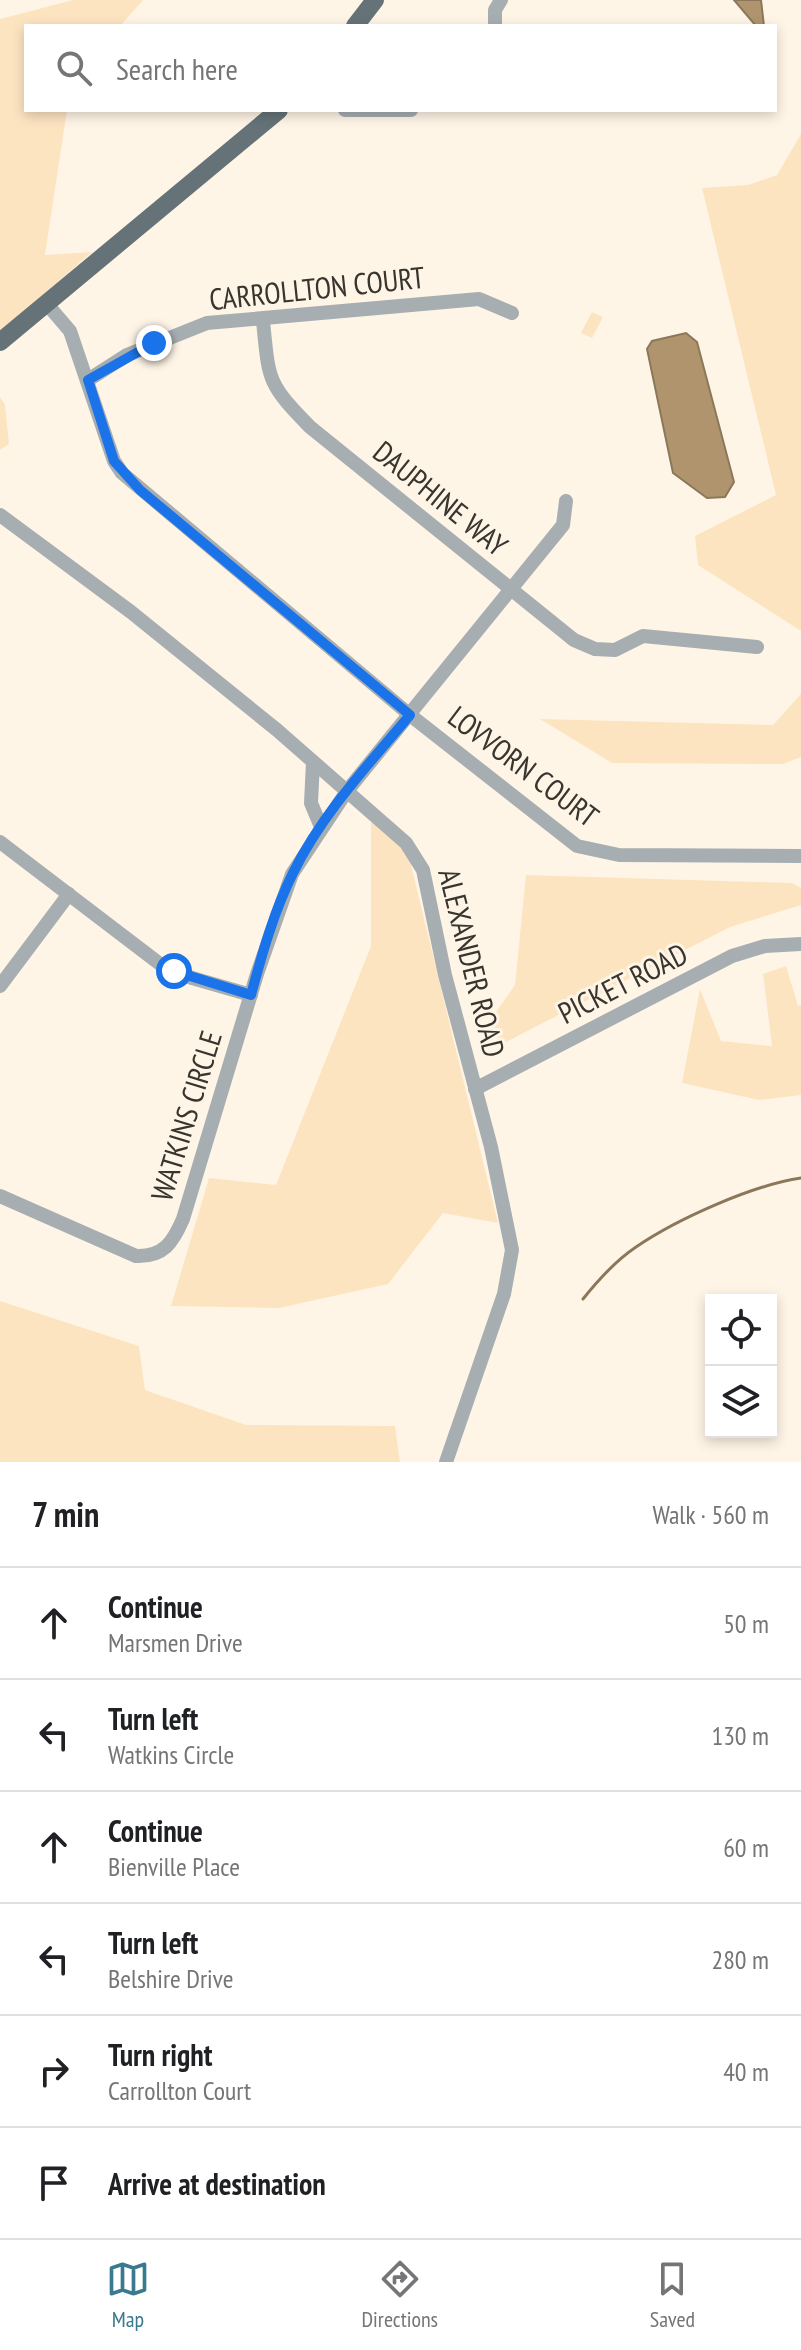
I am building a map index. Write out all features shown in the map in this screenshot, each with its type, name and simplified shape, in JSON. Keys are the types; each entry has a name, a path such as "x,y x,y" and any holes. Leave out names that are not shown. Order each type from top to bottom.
{"main road":[{"path":"357,24 375,0"},
{"path":"0,342 277,112"}],"street":[{"path":"495,24 495,10 501,0"},
{"name":"CARROLLTON COURT","path":"88,380 127,355 207,323 263,321 479,299 512,313"},
{"name":"LOVVORN COURT","path":"46,303 70,331 114,461 122,473 410,715 577,846 619,855 801,856"},
{"name":"DAUPHINE WAY","path":"263,321 268,372 277,394 310,427 574,640 595,649 615,650 643,636 757,647"},
{"name":"WATKINS CIRCLE","path":"0,1196 129,1254 146,1256 164,1249 174,1239 183,1219 288,883 321,827 347,791 563,525 566,501"},
{"name":"ALEXANDER ROAD","path":"0,515 131,612 313,762 406,843 423,870 445,975 491,1147 512,1250 504,1294 446,1462"},
{"path":"313,762 311,803 321,827"},
{"path":"0,842 160,964 192,978 251,995"},
{"path":"0,986 69,894"},
{"name":"PICKET ROAD","path":"475,1089 732,956 765,946 801,944"}],"shaded area":[{"path":"73,0 143,0 122,24 24,24 24,112 67,112 45,255 92,252 0,332 0,19"},
{"path":"734,0 761,0 764,24 754,24"},
{"path":"801,134 801,631 698,565 695,536 776,495 702,188 748,185 777,175"},
{"path":"592,312 603,317 592,338 581,333"},
{"path":"686,333 697,342 734,482 725,497 707,498 673,473 647,349 652,341"},
{"path":"0,397 5,405 9,444 0,450"},
{"path":"801,694 801,757 783,764 612,763 540,719 773,725"},
{"path":"371,806 410,861 498,1223 443,1213 388,1284 279,1308 171,1306 209,1178 276,1185 371,946"},
{"path":"526,875 792,883 801,888 801,905 730,927 500,1045 489,1022 515,985"},
{"path":"786,966 798,1006 801,1005 801,1095 759,1100 682,1083 700,989 721,1041 772,1046 763,974"},
{"path":"0,1301 139,1346 145,1390 246,1425 395,1426 400,1462 0,1462"}],"waterway":[{"path":"583,1299 621,1258 672,1225 739,1196 801,1178"}],"route":[{"path":"154,343 127,355 88,380 114,461 122,473 410,715 347,791 309,844 292,874 251,995 174,971"}]}
